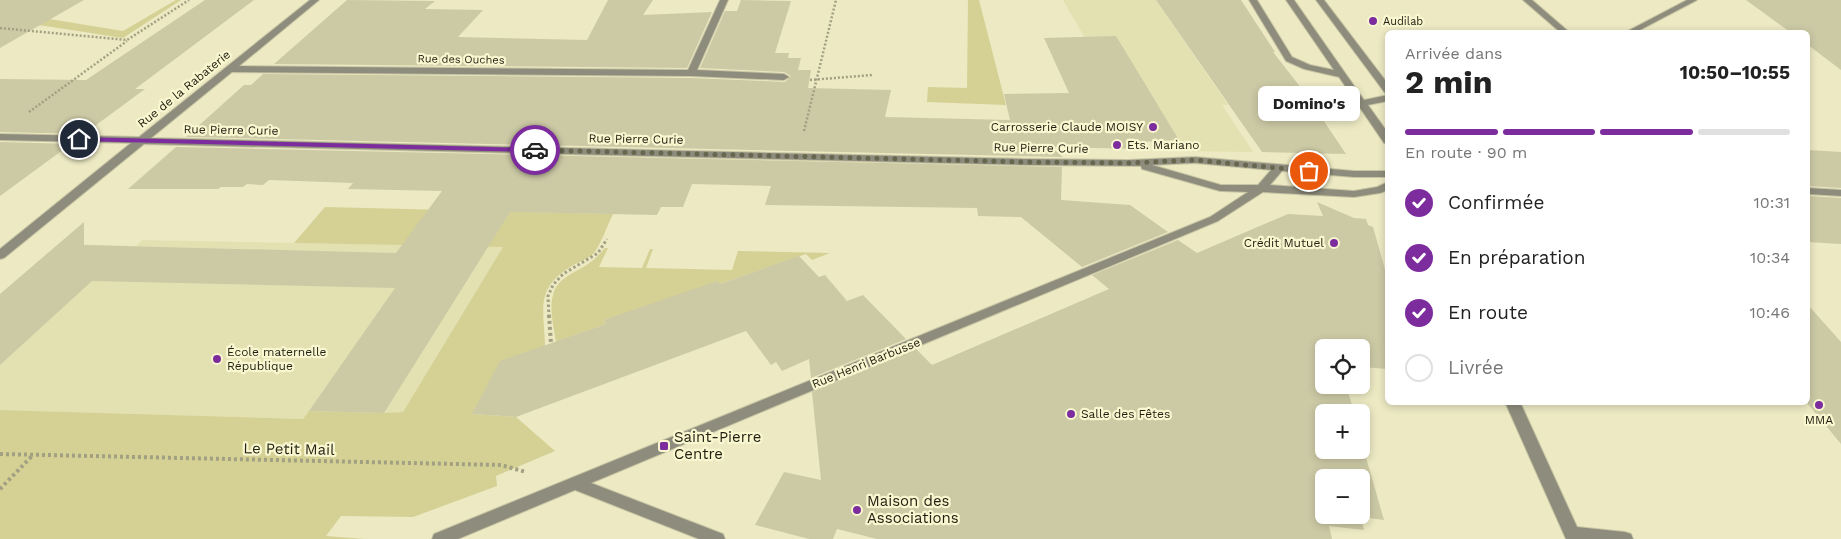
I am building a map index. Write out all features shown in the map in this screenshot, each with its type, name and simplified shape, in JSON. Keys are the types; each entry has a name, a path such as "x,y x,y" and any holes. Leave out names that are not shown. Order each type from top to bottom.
{"street":[{"name":"Rue de la Rabaterie","path":"0,255 315,0"},
{"path":"691,73 724,0"},
{"path":"1253,0 1289,58 1307,67 1343,75"},
{"path":"1290,0 1385,137"},
{"path":"1320,0 1385,87"},
{"path":"1527,0 1563,30"},
{"path":"1634,30 1693,0"},
{"name":"Rue des Ouches","path":"231,68 691,73 784,76"},
{"path":"1362,103 1385,99"},
{"name":"Rue Pierre Curie","path":"0,138 1129,163 1195,160 1354,174 1385,174"},
{"name":"Rue Pierre Curie","path":"1129,163 1186,177 1220,188 1261,188 1354,194 1380,190 1385,187"},
{"name":"Rue Henri Barbusse","path":"440,539 1214,219 1261,188 1279,168"},
{"path":"1810,191 1841,193"},
{"path":"1513,405 1573,536 1625,539"},
{"path":"576,484 717,539"}],"path":[{"path":"24,115 127,40 189,0"},
{"path":"798,156 836,0"},
{"path":"0,28 127,40"},
{"path":"784,76 817,79 872,75"},
{"path":"551,344 548,296 553,284 563,274 598,252 607,239"},
{"name":"Le Petit Mail","path":"0,454 502,465 529,472"},
{"path":"0,489 33,455"}],"shaded area":[{"path":"176,0 181,0 123,38 0,19 0,11 123,31"},
{"path":"968,0 979,0 1006,105 927,102 928,87 967,88"},
{"path":"1063,0 1156,0 1228,105 1222,105 1253,152 1184,151 1160,108 1096,57"},
{"path":"325,207 613,214 594,253 559,275 546,292 543,311 545,346 472,414 516,417 555,451 496,476 497,486 413,517 341,516 326,536 365,539 0,539 0,410 303,419 309,411 403,412 503,247 294,243"},
{"name":"École maternelle République","path":"142,240 503,247 403,412 309,411 303,419 0,410 0,308 32,279 18,279 59,244 136,246"},
{"path":"605,248 608,248 599,267 642,268 650,249 653,249 646,268 732,270 738,251 830,253 812,260 806,254 720,284 604,320 606,324 556,342 552,318 555,289 562,280 597,257"}],"building":[{"path":"0,0 84,0 0,48"},
{"path":"205,0 254,0 135,89 145,89 84,134 0,132 0,79 86,80"},
{"path":"347,0 435,1 425,9 483,10 458,37 587,40 608,0 653,0 643,15 712,12 687,68 274,64"},
{"path":"741,0 791,1 775,53 789,53 788,58 801,58 798,70 811,70 808,88 891,90 885,117 1010,120 1004,94 1069,93 1044,38 1116,36 1179,140 1138,142 1141,149 1051,147 1063,157 186,137 244,85 251,85 263,74 691,78 785,82 791,76 784,72 700,68 725,11 737,11"},
{"path":"1156,0 1241,0 1275,52 1273,52 1305,93 1346,154 1262,152"},
{"path":"1746,0 1841,0 1841,70 1810,47 1810,30 1787,30"},
{"path":"0,142 71,144 0,196"},
{"path":"176,147 1062,167 1061,200 1130,205 1168,232 1082,267 1021,217 978,216 977,208 765,205 771,186 692,184 683,207 661,207 657,215 510,212 384,413 309,411 395,288 92,281 0,365 0,294 84,222 84,245 396,253 442,191 348,189 353,183 269,180 263,185 247,184 243,187 221,187 218,189 128,189"},
{"path":"1810,150 1841,152 1841,188 1810,186"},
{"path":"1810,196 1841,198 1841,244 1810,242"},
{"name":"Salle des Fêtes","path":"1317,202 1354,218 1366,219 1368,225 1373,227 1385,269 1385,369 1370,368 1370,339 1315,339 1315,394 1349,394 1352,404 1315,404 1315,459 1366,459 1369,469 1315,469 1315,524 1363,524 1364,530 1329,526 1332,539 877,539 837,529 833,539 809,539 755,525 784,472 821,480 812,392 916,349 932,365 1109,289 1092,275 1178,240 1197,253 1288,214 1323,216"},
{"path":"799,256 819,277 825,275 847,301 863,295 906,339 811,378 809,359 782,371 776,362 771,365 746,331 516,417 472,414 500,361 606,324 604,320 717,281 720,284"},
{"path":"1810,307 1841,342 1841,444 1809,405"},
{"name":"Salle des Fêtes","path":"1370,471 1384,520 1370,518"}],"way so far":[{"path":"535,150 1025,162 1129,163 1195,160 1222,161 1309,171"}],"place":[{"name":"Audilab","path":"1373,21"},
{"name":"Carrosserie Claude MOISY","path":"1153,127"},
{"name":"Ets. Mariano","path":"1117,145"},
{"name":"Domino's","path":"1309,171"},
{"name":"Crédit Mutuel","path":"1334,243"},
{"name":"École maternelle République","path":"217,359"},
{"name":"MMA","path":"1819,405"},
{"name":"Salle des Fêtes","path":"1071,414"},
{"name":"Saint-Pierre Centre","path":"664,446"},
{"name":"Maison des Associations","path":"857,510"}],"route":[{"path":"79,139 535,150"}]}
